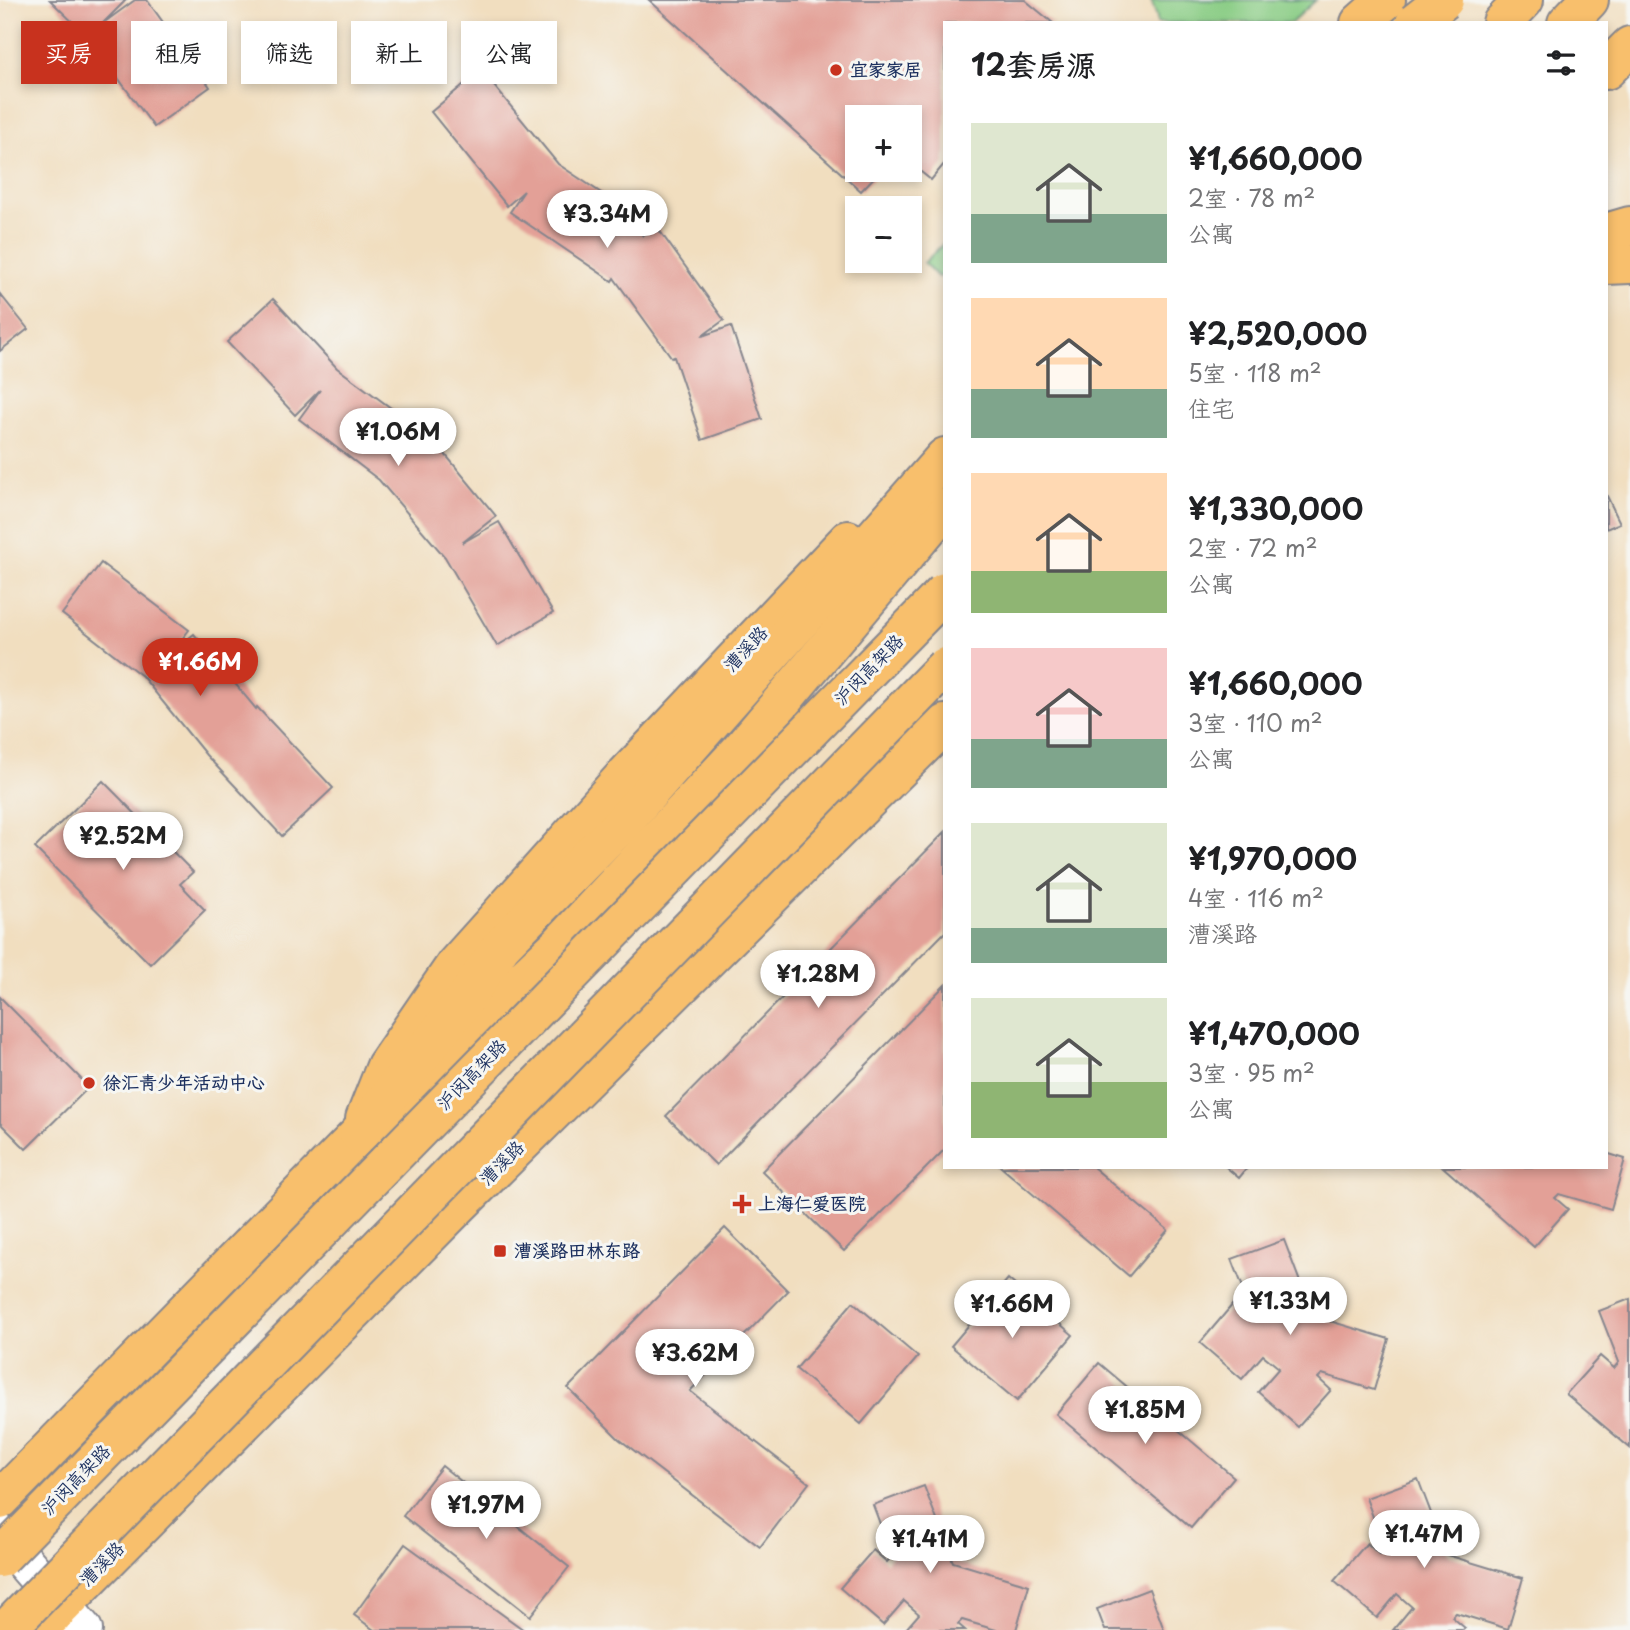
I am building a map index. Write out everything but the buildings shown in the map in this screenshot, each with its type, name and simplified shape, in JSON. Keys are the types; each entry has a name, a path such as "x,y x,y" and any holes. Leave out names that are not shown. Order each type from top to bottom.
{"main road":[{"path":"1362,21 1386,0"},
{"path":"1418,21 1442,0"},
{"path":"1504,21 1524,0"},
{"path":"1569,21 1589,0"},
{"path":"1608,67 1630,46"},
{"path":"1608,232 1630,226"},
{"path":"1608,265 1630,264"},
{"name":"漕溪路","path":"359,1134 386,1066 456,964 621,780 943,441"},
{"path":"359,1134 463,1002 501,946 623,822 943,459"},
{"name":"漕溪路","path":"0,1500 359,1134 561,943 730,762 943,510"},
{"name":"沪闵高架路","path":"0,1558 943,594"},
{"path":"6,1630 943,669"},
{"name":"漕溪路","path":"59,1624 456,1208 943,726"}],"street":[{"path":"1384,21 1392,0"},
{"path":"0,1534 59,1624"}],"green space":[{"path":"1151,0 1316,0 1293,21 1157,21"},
{"path":"943,244 943,275 938,277 924,263"}],"place":[{"name":"宜家家居","path":"836,70"},
{"name":"徐汇青少年活动中心","path":"89,1083"},
{"name":"上海仁爱医院","path":"742,1204"},
{"name":"漕溪路田林东路","path":"500,1251"}]}
